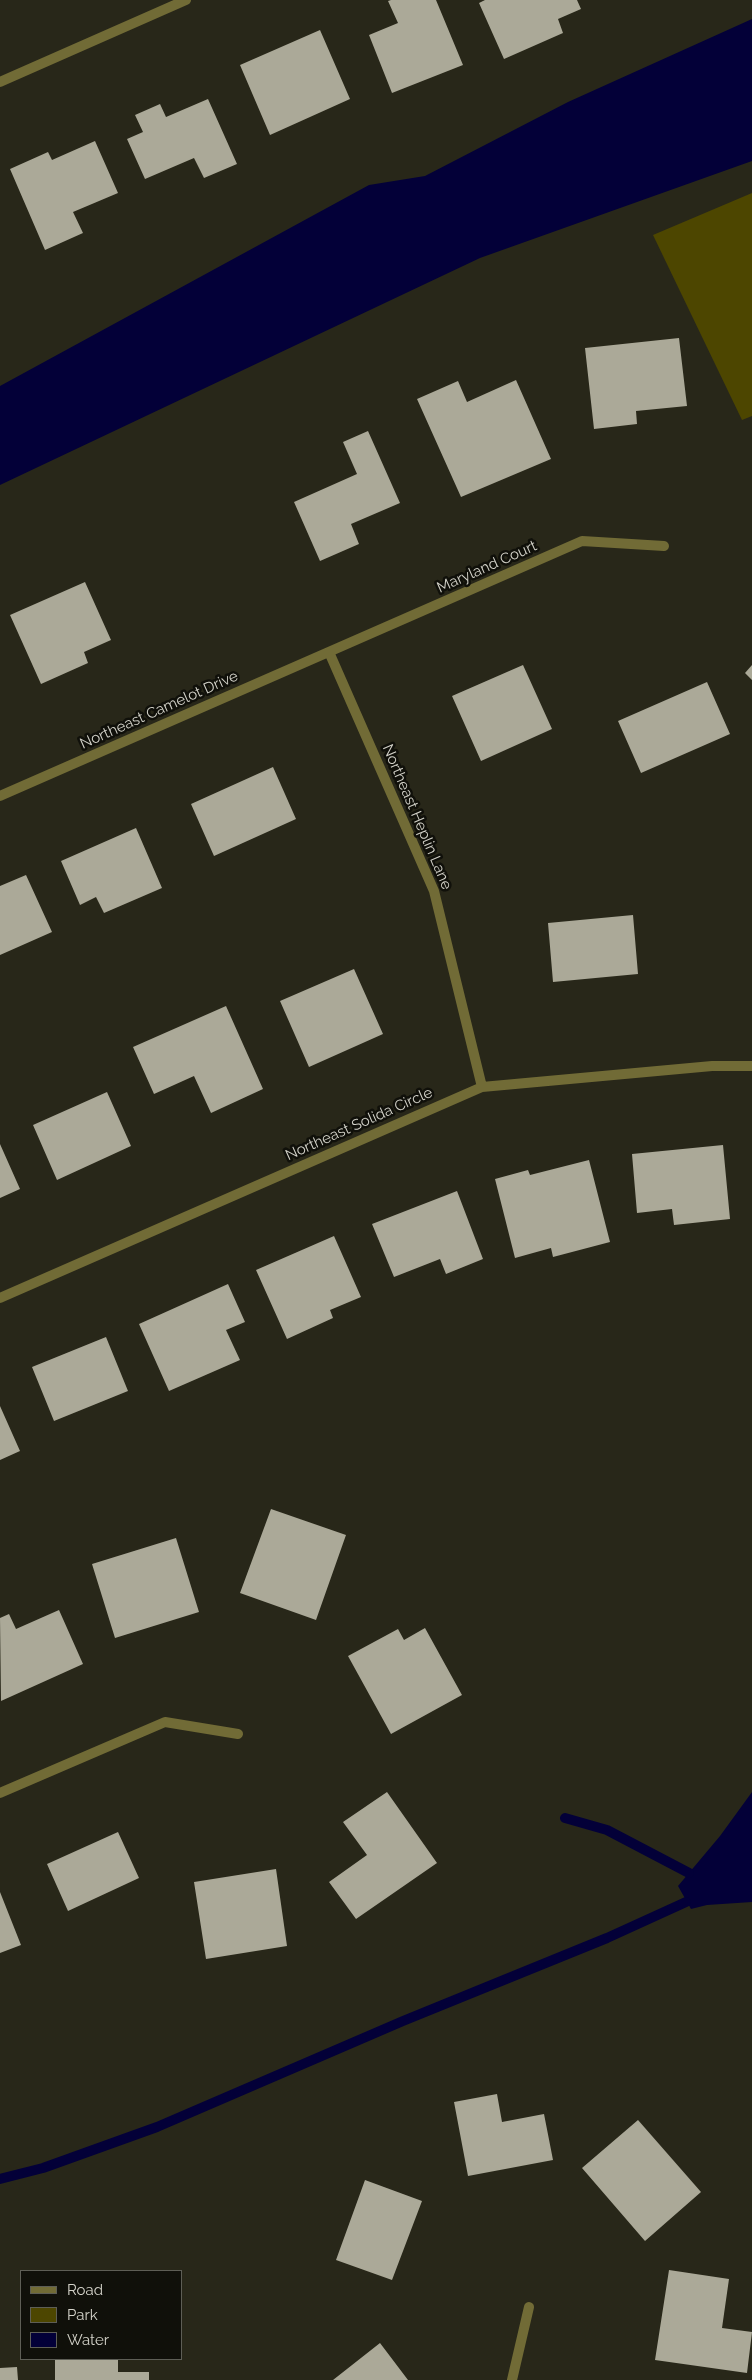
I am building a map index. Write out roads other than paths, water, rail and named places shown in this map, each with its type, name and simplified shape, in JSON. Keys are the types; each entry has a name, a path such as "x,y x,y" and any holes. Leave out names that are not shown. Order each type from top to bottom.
{"street":[{"path":"0,82 186,0"},
{"name":"Maryland Court","path":"329,652 582,541 664,546"},
{"name":"Northeast Camelot Drive","path":"0,796 329,652"},
{"name":"Northeast Heplin Lane","path":"329,652 434,891 482,1087"},
{"name":"Northeast Solida Circle","path":"0,1298 482,1087 712,1066 752,1066"},
{"path":"0,1793 166,1722 238,1734"},
{"path":"512,2380 529,2307"}],"water":[{"path":"752,19 752,161 480,258 0,485 0,386 369,185 425,176 568,102"},
{"path":"752,1792 752,1902 707,1905 691,1909 678,1886 720,1836"}],"waterway":[{"path":"565,1818 607,1830 689,1873"},
{"path":"0,2179 43,2168 157,2127 403,2021 607,1938 686,1902"}]}
